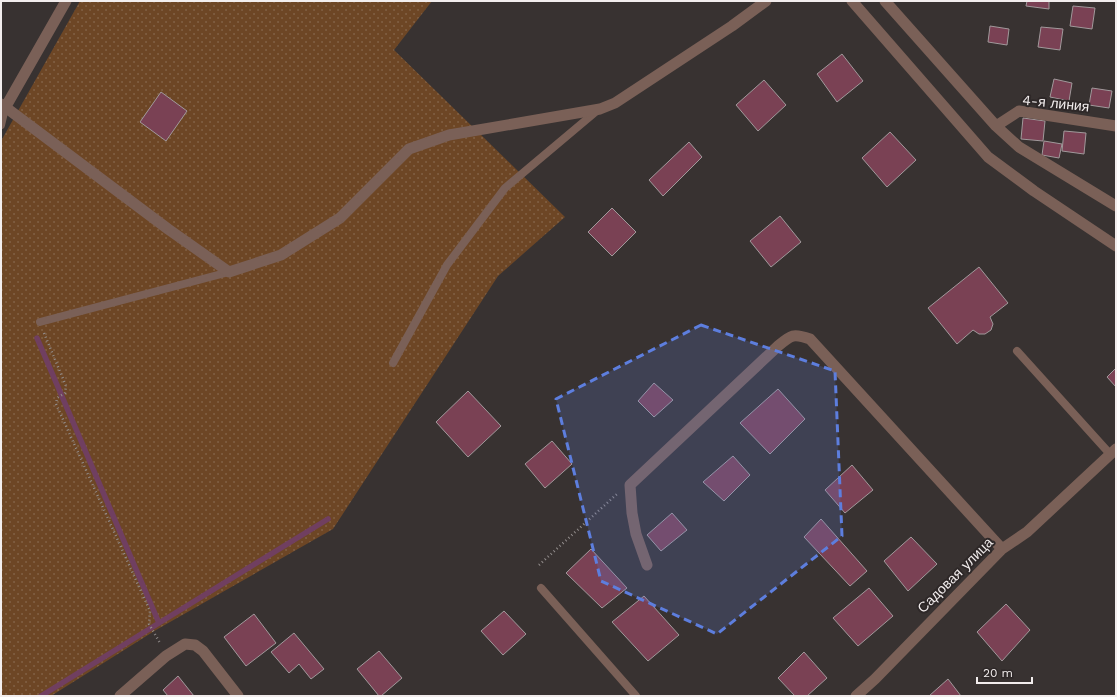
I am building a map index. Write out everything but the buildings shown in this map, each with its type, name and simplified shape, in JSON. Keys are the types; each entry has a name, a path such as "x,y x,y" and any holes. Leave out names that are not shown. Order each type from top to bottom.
{"street":[{"path":"66,1 3,106 168,229 229,272 281,255 340,218 409,149 449,136 600,109 615,103 732,26 766,1"},
{"path":"852,1 988,157 1034,191 1116,246"},
{"path":"885,1 996,126 1019,147 1116,206"},
{"name":"4-я линия","path":"996,126 1019,111 1116,126"},
{"path":"648,565 636,534 632,513 630,485 778,346 790,336 798,334 810,339 1002,549"},
{"name":"Садовая улица","path":"856,696 875,679 1002,549 1027,532 1113,452"},
{"path":"120,696 166,656 185,644 195,645 203,651 238,696"}],"lane":[{"path":"1,125 3,106"},
{"path":"393,362 448,265 505,188 600,109"},
{"path":"40,322 229,272"},
{"path":"1017,351 1113,452"},
{"path":"541,588 636,696"}],"path":[{"path":"40,322 66,386 65,393 58,398 56,404 150,611 149,624 154,631"},
{"path":"539,565 610,499 630,485"}],"highlighted area":[{"path":"701,325 835,371 842,536 717,634 601,581 556,399"}],"shaded area":[{"path":"80,1 432,1 394,50 565,217 498,276 333,529 156,630 51,696 1,696 1,141"}],"waterway":[{"path":"37,338 159,623 41,696"},
{"path":"159,623 328,519"}]}
